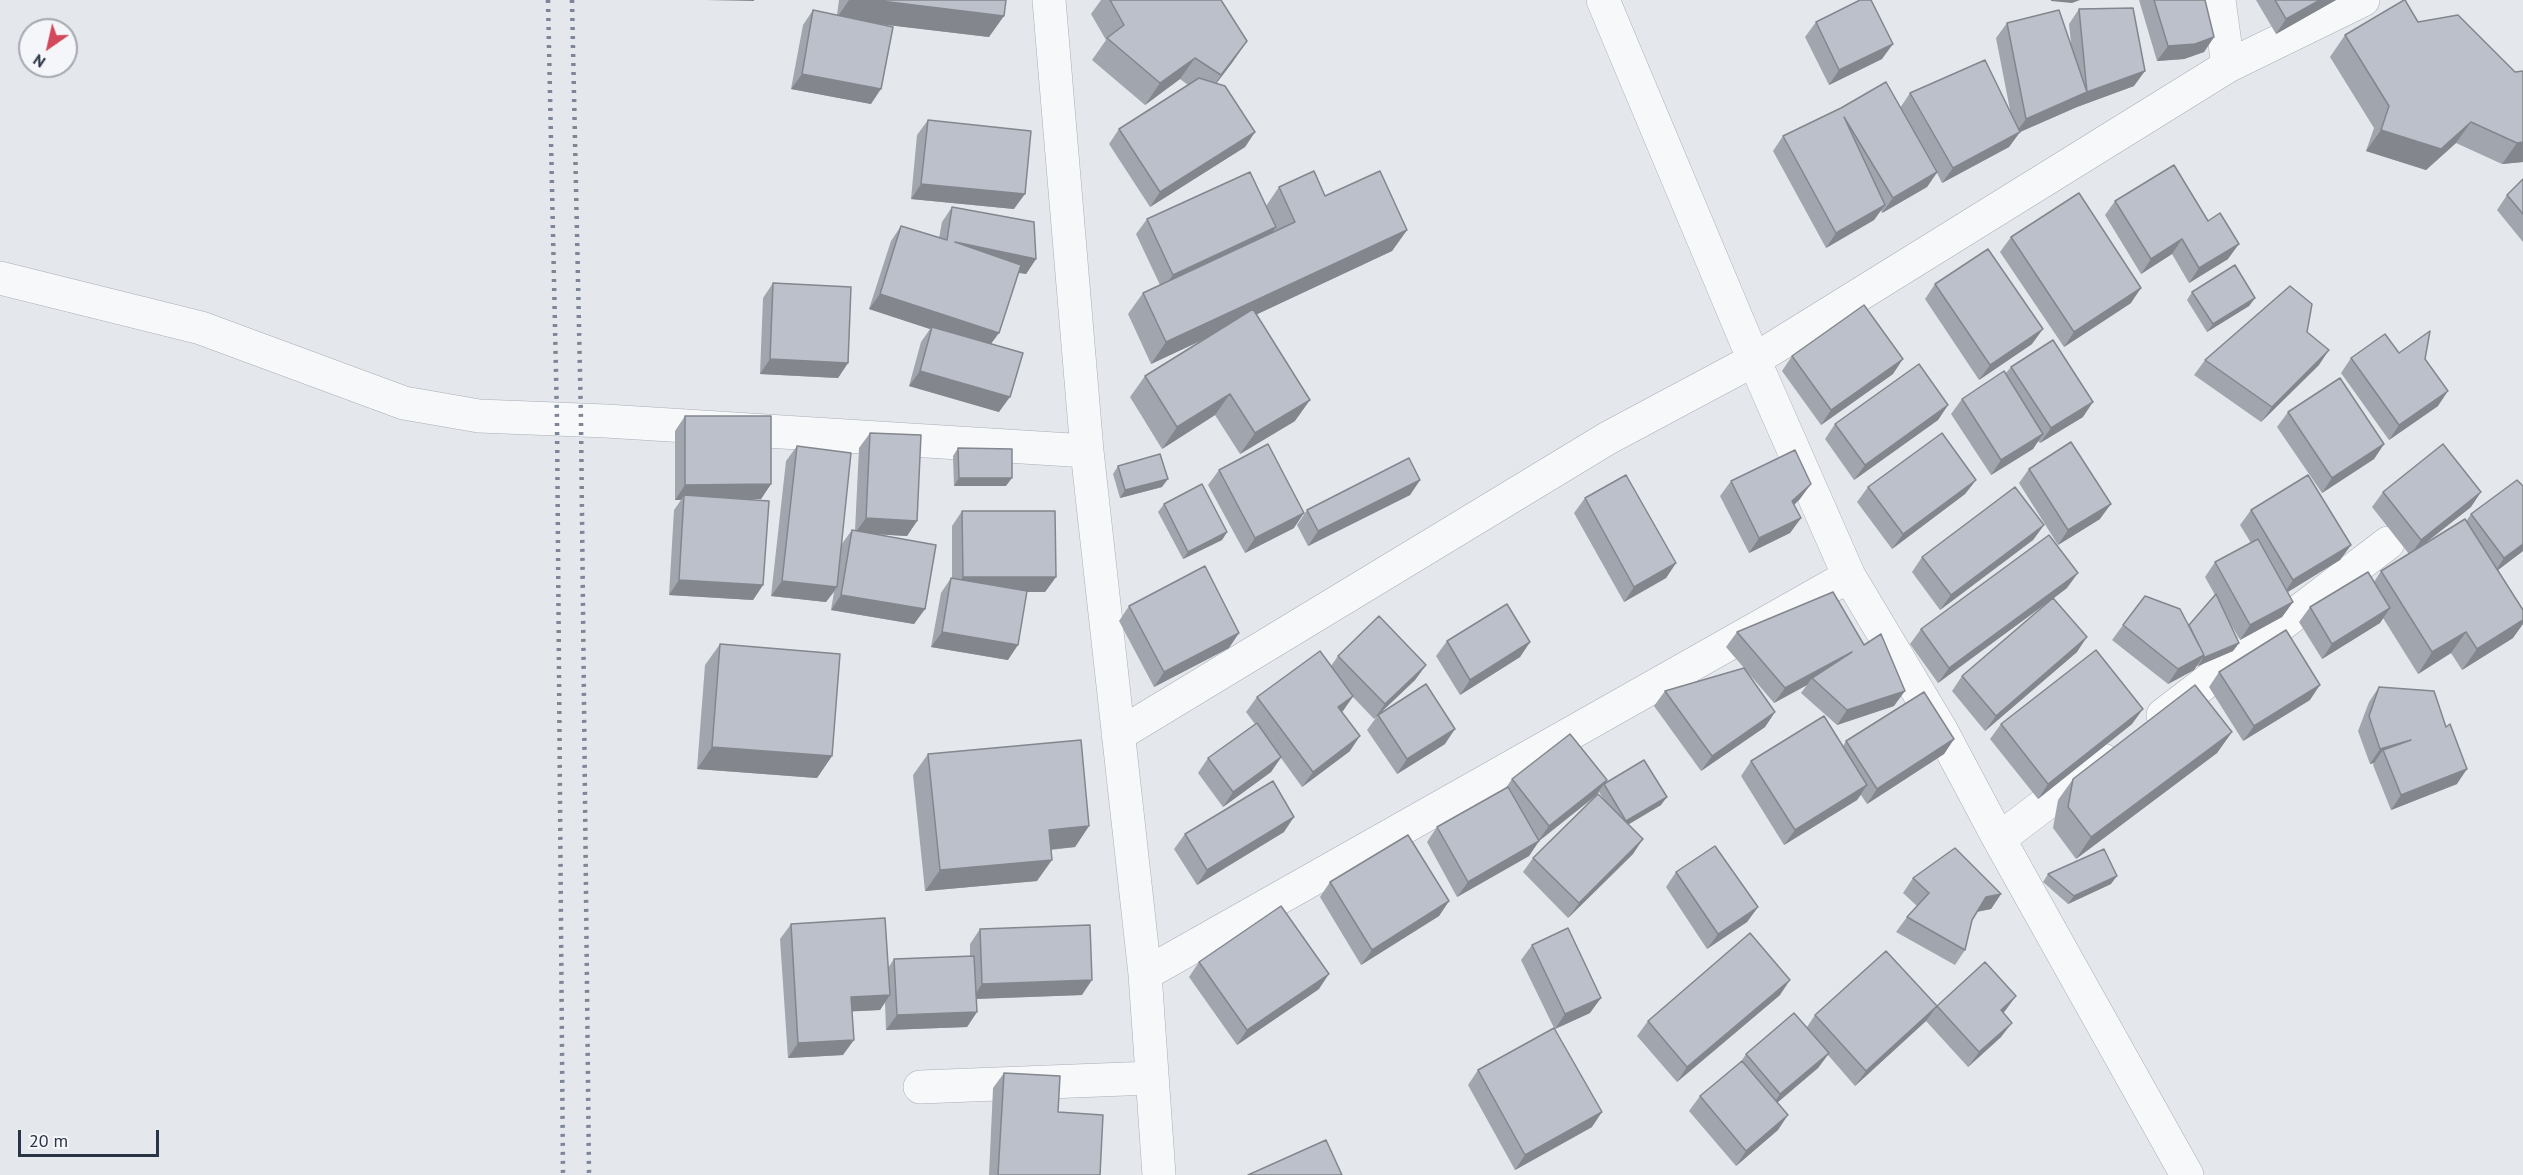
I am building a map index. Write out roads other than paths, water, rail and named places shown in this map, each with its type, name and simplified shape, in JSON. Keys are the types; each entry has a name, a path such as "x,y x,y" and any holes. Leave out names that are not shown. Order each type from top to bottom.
{"street":[{"path":"1049,0 1087,451 1144,974 1159,1175"},
{"path":"1603,0 1754,360 1849,576 1941,730 1999,839 2187,1175"},
{"path":"2219,0 2228,66"},
{"path":"1118,735 1608,438 1754,360 2228,66 2363,0"},
{"path":"0,278 201,328 404,403 479,416 606,421 1087,451"},
{"path":"1999,839 2388,543"},
{"path":"1144,974 1849,576"},
{"path":"920,1087 1151,1078"}],"railway":[{"path":"548,0 557,420 563,1175"},
{"path":"572,0 581,420 589,1175"}]}
